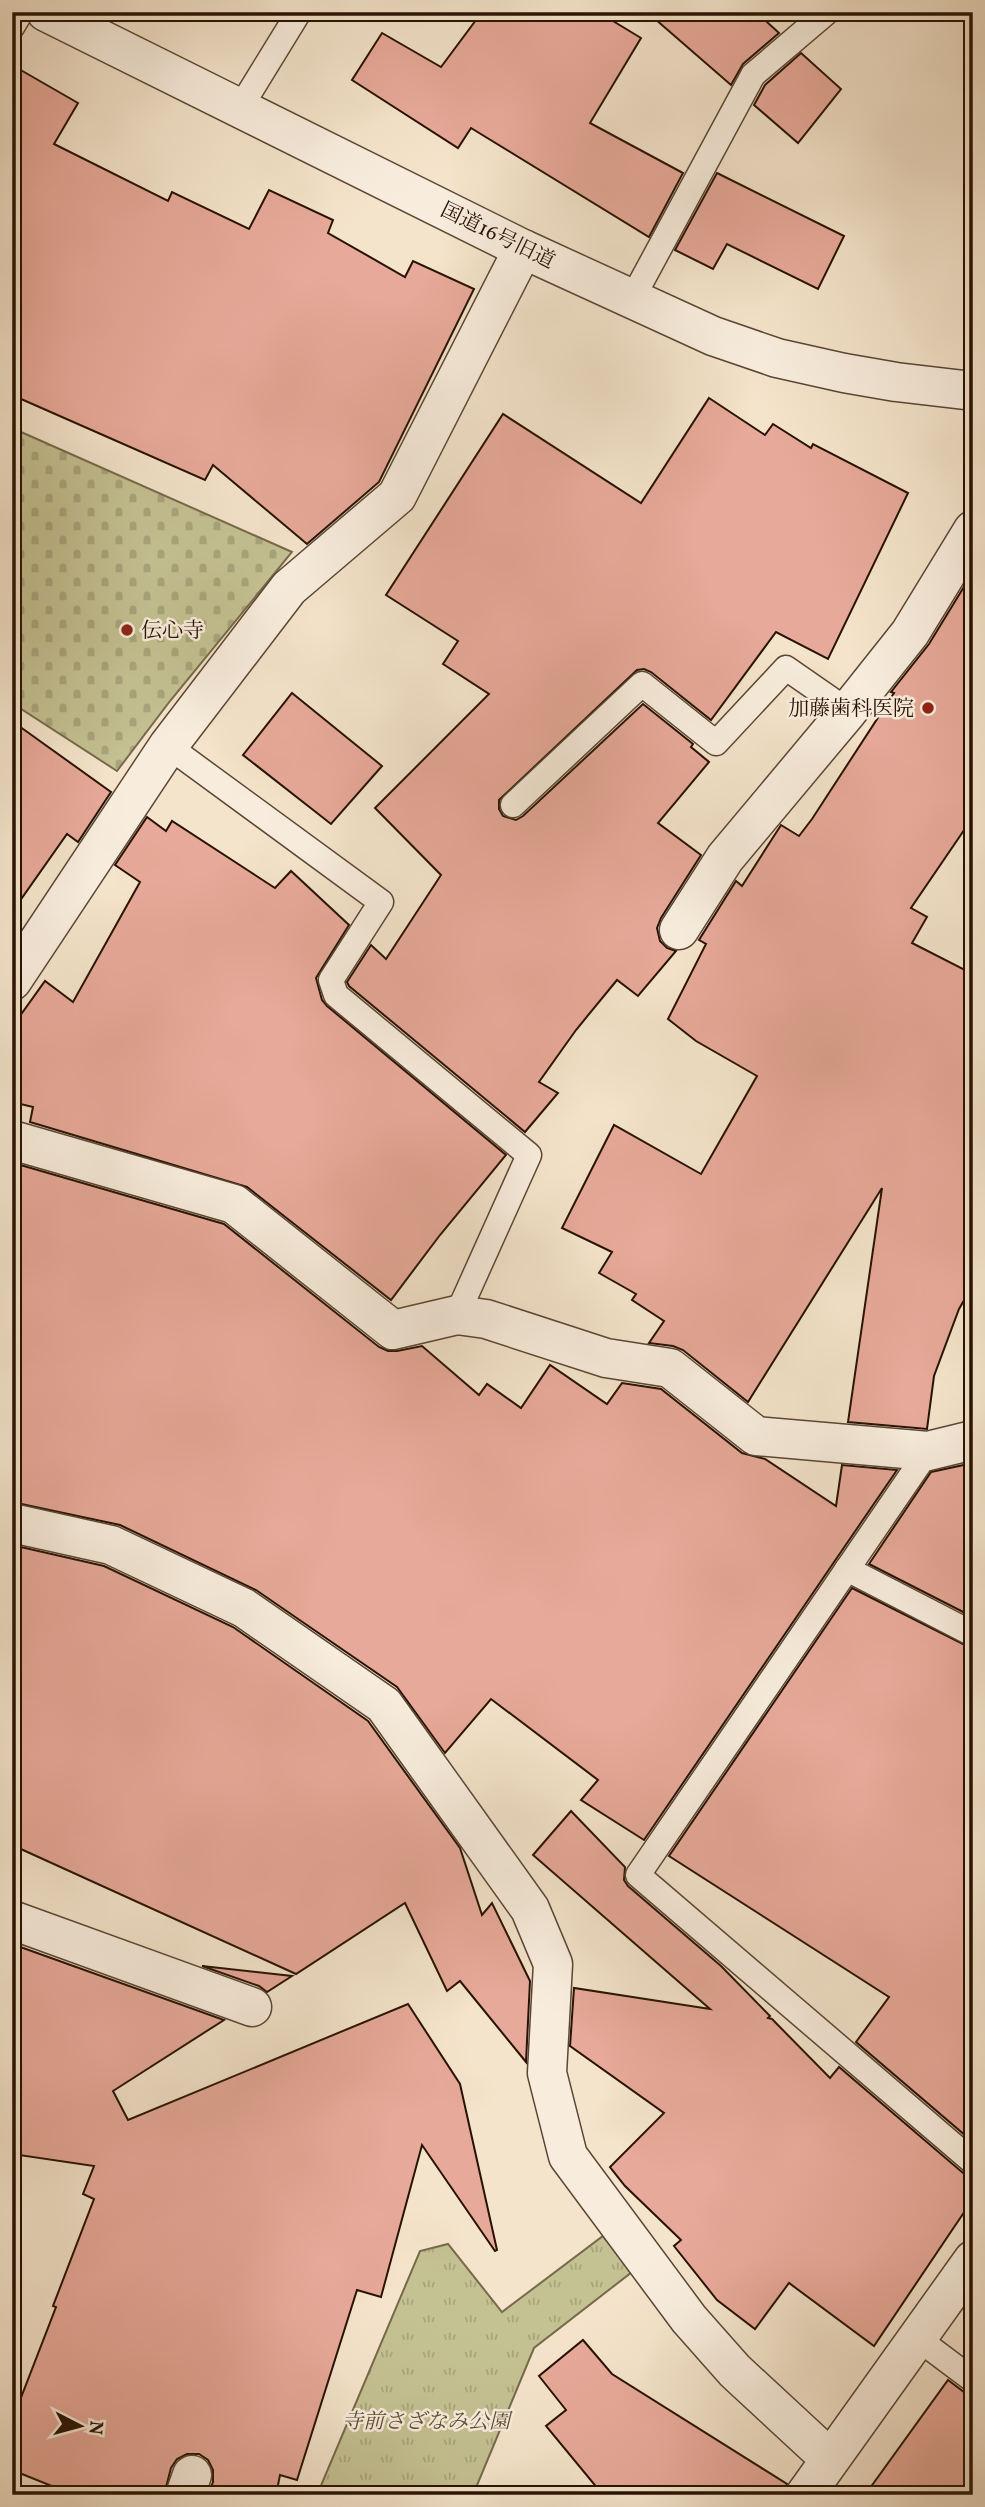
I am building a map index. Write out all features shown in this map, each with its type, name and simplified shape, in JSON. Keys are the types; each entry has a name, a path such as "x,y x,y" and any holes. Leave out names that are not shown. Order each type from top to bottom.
{"street":[{"name":"国道16号旧道","path":"46,12 523,248 713,336 777,358 895,382 973,391"},
{"path":"12,981 168,746 289,587 397,496 523,248"},
{"path":"678,930 724,858 849,711 911,633 973,530"},
{"path":"12,1140 234,1204 394,1330 457,1315 486,1319 606,1358 670,1368 756,1436 928,1451 973,1440"},
{"path":"12,1522 111,1545 244,1608 384,1705 530,1909 552,1964 547,2073 568,2156 689,2319 735,2371 829,2458"},
{"path":"12,1920 252,2007"},
{"path":"805,2495 973,2260"}],"lane":[{"path":"12,27 20,12"},
{"path":"240,108 299,12"},
{"path":"632,299 753,75 827,12"},
{"path":"513,806 642,684 716,743 786,668 849,711"},
{"path":"168,746 381,902 331,980 337,995 529,1155 457,1315"},
{"path":"928,1451 638,1875 973,2162"},
{"path":"847,1569 973,1634"},
{"path":"917,2338 973,2380"}],"green space":[{"name":"伝心寺","path":"12,428 292,552 170,701 117,771 12,703"},
{"name":"寺前さざなみ公園","path":"603,2236 632,2272 534,2348 473,2495 317,2495 420,2251 448,2244 502,2312"}],"building":[{"path":"482,12 598,12 641,38 590,123 683,173 649,237 471,128 458,148 352,80 382,33 441,67"},
{"path":"647,12 756,12 779,33 743,64 731,85"},
{"path":"801,53 841,89 798,143 754,105 765,85"},
{"path":"12,65 78,103 54,144 168,201 172,192 249,229 269,190 333,220 328,233 405,277 413,261 474,289 379,482 307,544 213,465 205,480 12,395"},
{"path":"717,173 844,236 818,289 727,244 713,269 675,250"},
{"path":"709,398 765,435 773,424 811,448 813,444 908,493 828,659 776,632 711,720 651,672 637,670 499,800 499,809 503,816 516,820 523,816 643,704 693,744 691,747 709,762 658,823 701,855 657,928 660,941 667,948 676,951 638,996 617,980 576,1030 539,1082 558,1093 525,1132 347,982 371,945 386,959 441,875 375,808 489,694 443,664 458,641 386,595 503,414 641,503"},
{"path":"973,572 973,817 911,908 927,917 912,943 973,974 973,1285 959,1309 934,1376 927,1429 848,1422 882,1188 748,1402 683,1350 649,1343 664,1321 632,1300 636,1294 599,1273 612,1252 562,1228 614,1125 701,1174 757,1076 696,1041 668,1019 706,944 699,940 736,881 742,886 781,825 799,836 812,819 894,693 891,692 929,644"},
{"path":"292,693 382,766 331,824 243,755"},
{"path":"12,721 111,792 78,842 67,834 12,912"},
{"path":"147,817 166,831 172,821 275,888 291,871 349,925 316,978 322,1000 506,1155 391,1300 247,1187 30,1122 33,1107 12,1102 12,1027 45,981 73,1002 140,882 115,865"},
{"path":"17,1164 224,1224 379,1347 397,1351 422,1346 479,1395 487,1384 521,1408 550,1365 607,1404 622,1383 661,1389 742,1453 765,1459 836,1506 842,1465 897,1470 644,1840 581,1800 598,1780 491,1699 445,1753 397,1687 256,1590 120,1525 12,1502 12,1180"},
{"path":"973,1463 973,1617 869,1564 931,1472"},
{"path":"12,1545 104,1566 233,1627 368,1721 460,1848 482,1915 492,1903 530,1981 526,2062 460,1981 447,1991 405,1903 296,1974 12,1845"},
{"path":"852,1588 973,1649 973,2142 856,2042 889,1997 669,1856"},
{"path":"571,1811 625,1867 624,1880 628,1886 721,1966 770,2016 768,2018 830,2078 839,2067 963,2173 973,2177 973,2199 874,2346 789,2283 755,2329 717,2300 674,2246 681,2240 625,2186 610,2167 664,2113 570,2046 574,1988 710,2009 533,1855"},
{"path":"12,1944 224,2020 113,2091 128,2120 408,2004 460,2084 497,2250 495,2251 422,2145 381,2297 357,2290 297,2480 280,2475 276,2495 208,2495 213,2482 213,2470 208,2460 199,2454 187,2454 177,2459 171,2468 164,2495 74,2495 12,2470 12,2421 94,2199 83,2194 94,2166 12,2154"},
{"path":"202,1966 292,1976 267,1992 259,1986"},
{"path":"583,2340 612,2374 787,2484 783,2495 603,2495 546,2426 566,2410 539,2376"},
{"path":"948,2380 973,2395 973,2495 865,2495"}],"place":[{"name":"伝心寺","path":"127,630"},
{"name":"加藤歯科医院","path":"928,708"}]}
